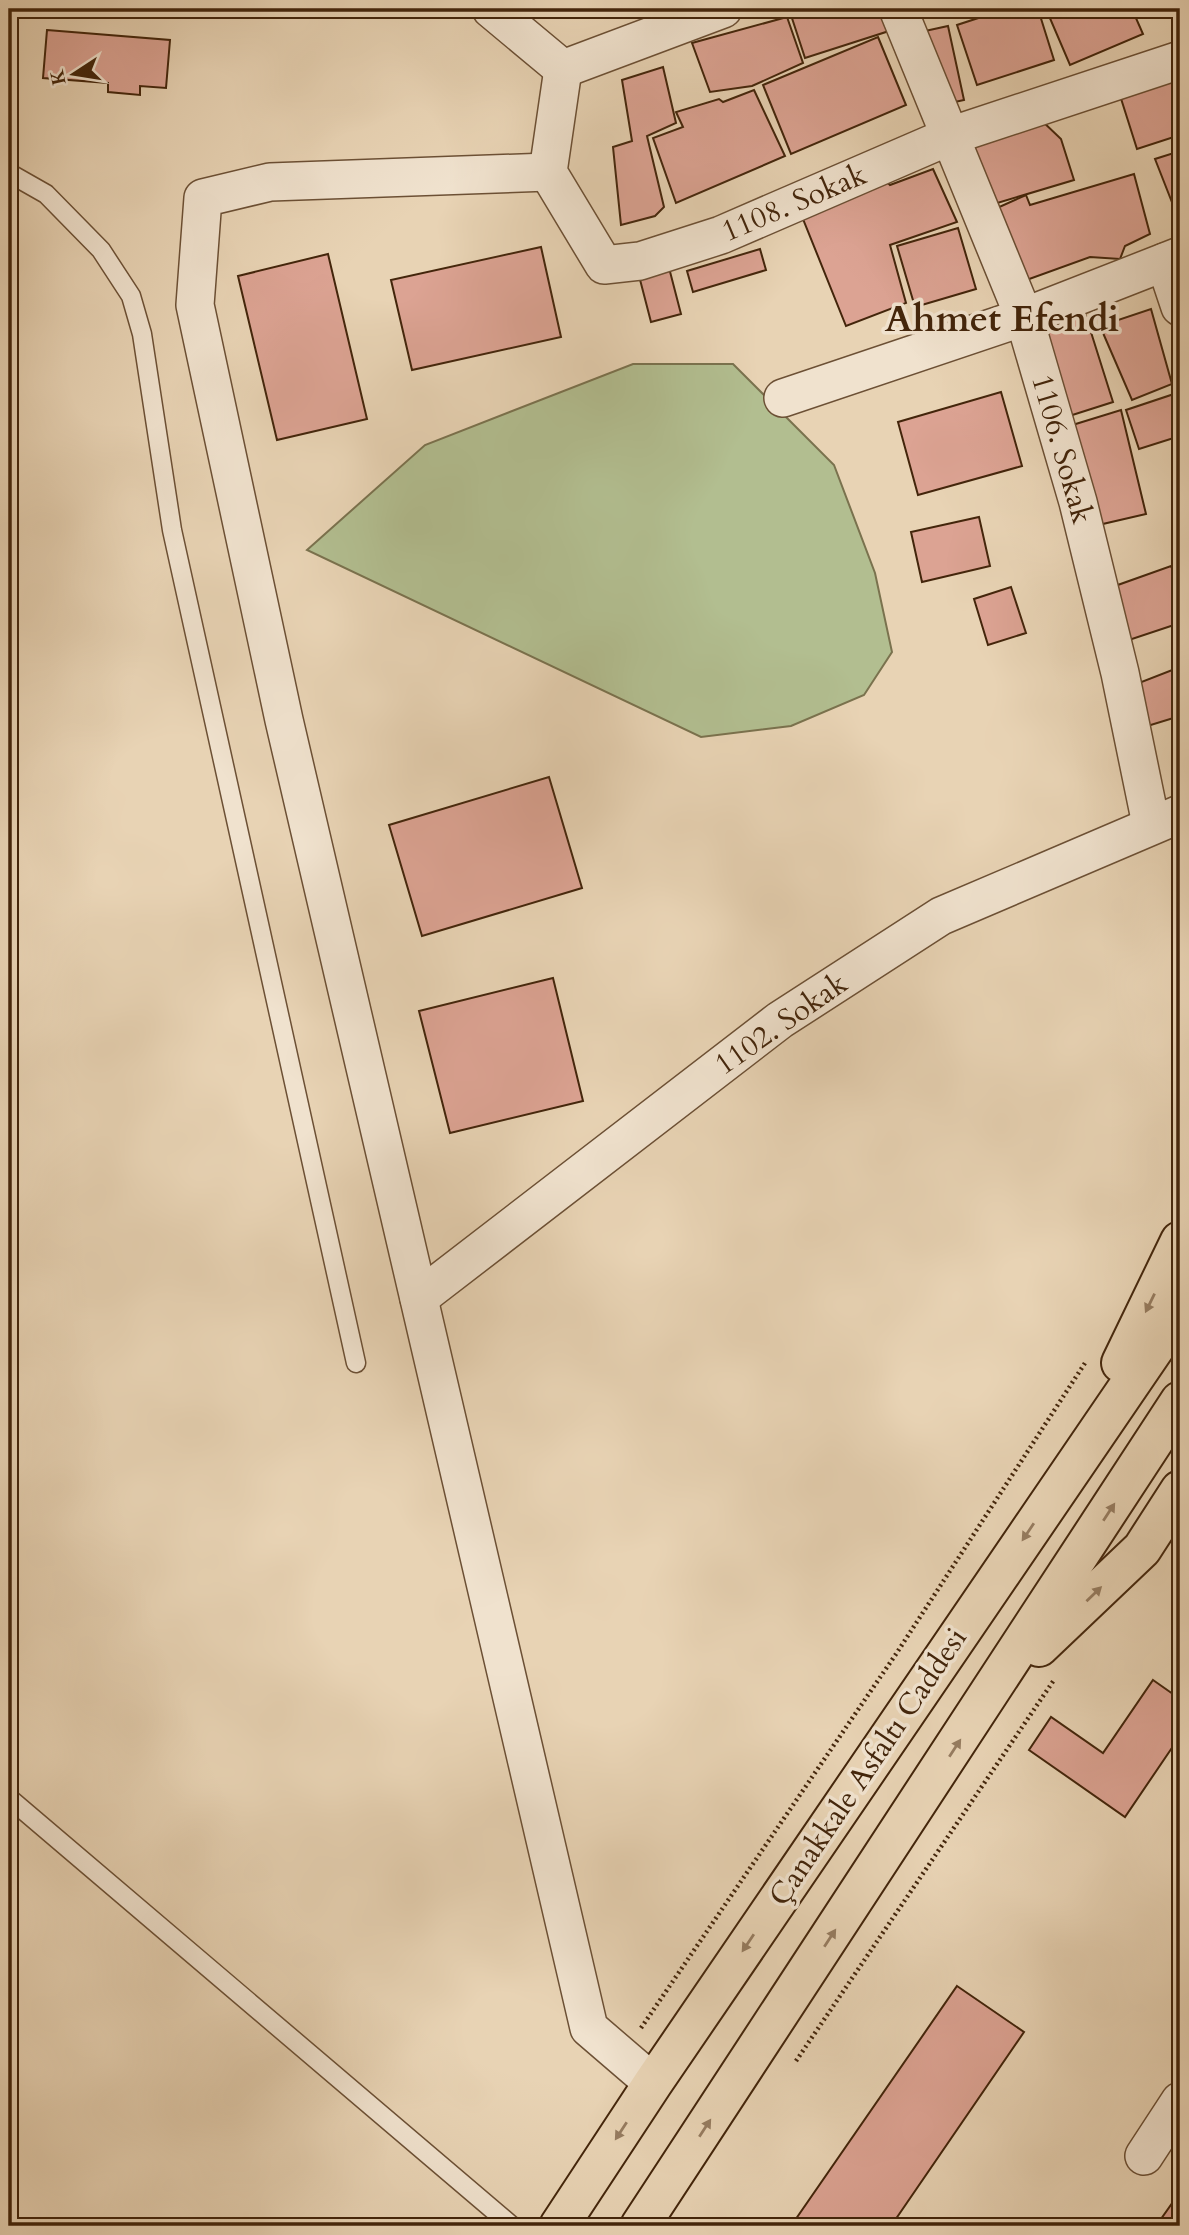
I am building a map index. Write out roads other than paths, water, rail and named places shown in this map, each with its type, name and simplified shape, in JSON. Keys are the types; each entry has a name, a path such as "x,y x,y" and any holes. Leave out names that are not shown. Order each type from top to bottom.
{"highway":[{"path":"1066,1475 1180,1241"},
{"name":"Çanakkale Asfaltı Caddesi","path":"559,2226 653,2083 1180,1311"},
{"name":"Çanakkale Asfaltı Caddesi","path":"640,2226 1180,1401"},
{"path":"992,1692 1142,1549 1180,1490"}],"street":[{"path":"491,9 563,69"},
{"path":"563,69 723,9"},
{"name":"1106. Sokak","path":"898,9 1024,317 1082,515 1120,673 1165,819"},
{"name":"1108. Sokak","path":"548,172 604,265 640,261 721,235 950,136 1180,60"},
{"path":"563,69 548,172 270,182 203,198 195,305 284,720 589,2028 653,2083"},
{"path":"783,398 1024,317 1173,259 1180,307"},
{"name":"1102. Sokak","path":"419,1298 780,1020 941,916 1165,819"},
{"path":"1143,2156 1180,2101"}],"lane":[{"path":"9,173 46,194 101,250 131,296 142,334 172,530 356,1363"},
{"path":"9,1798 512,2226"}],"district":[{"name":"Ahmet Efendi","path":"1002,319"}]}
